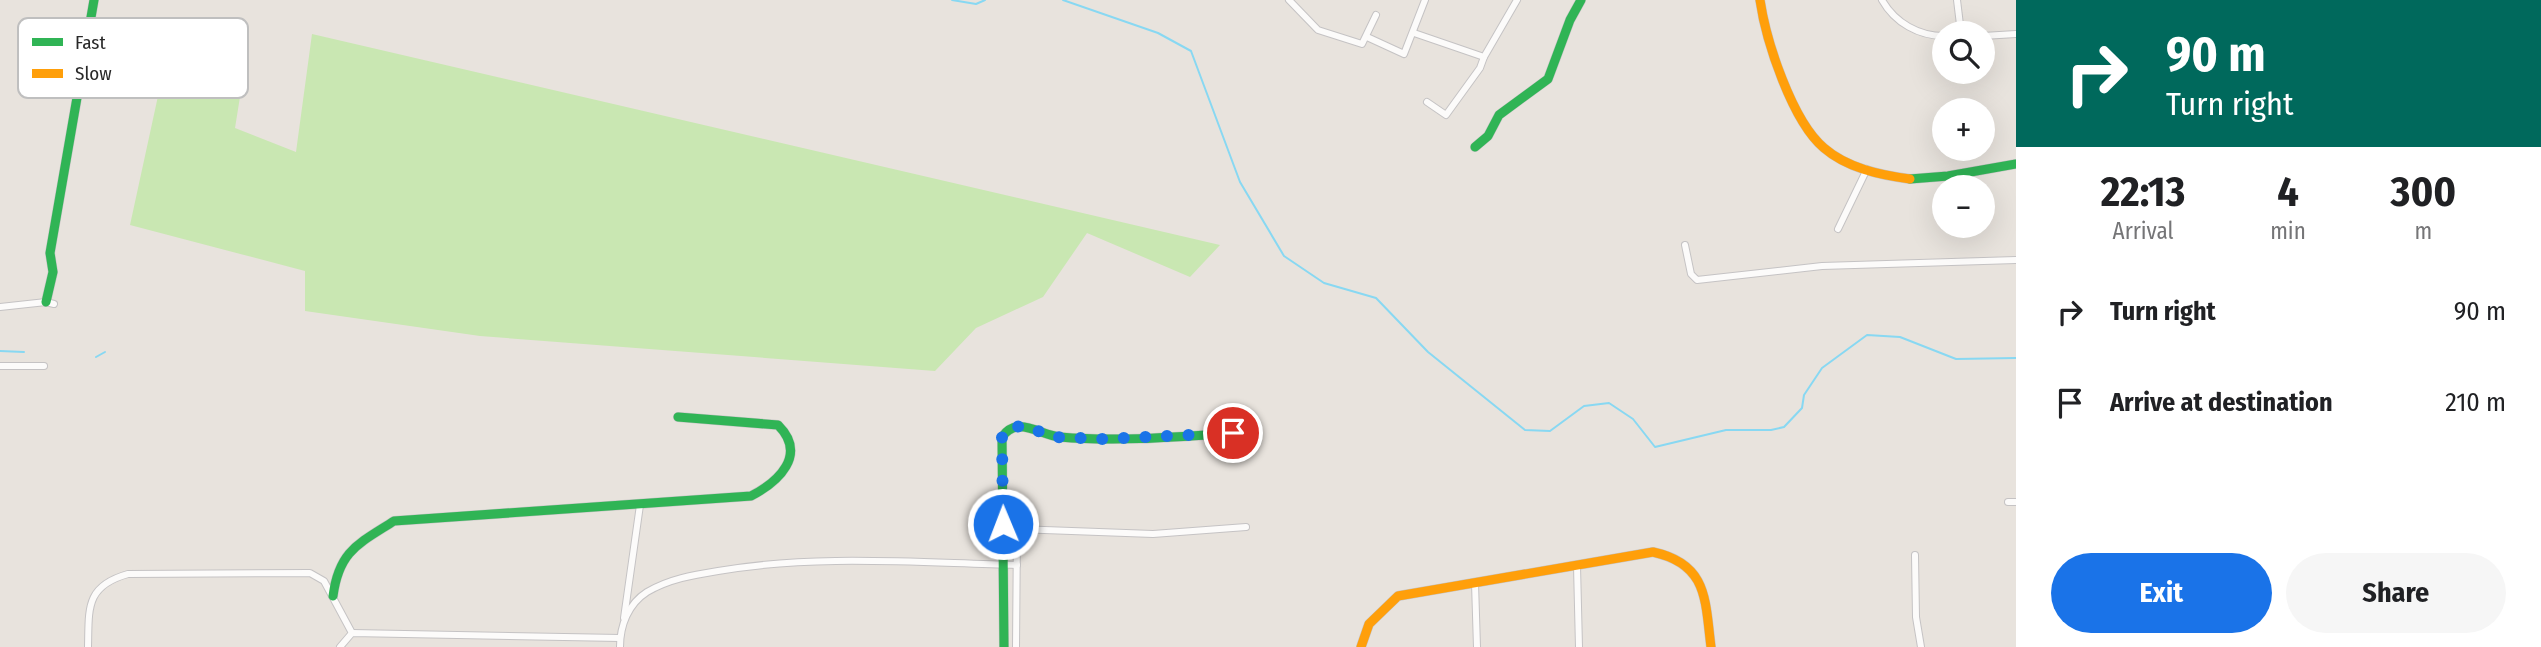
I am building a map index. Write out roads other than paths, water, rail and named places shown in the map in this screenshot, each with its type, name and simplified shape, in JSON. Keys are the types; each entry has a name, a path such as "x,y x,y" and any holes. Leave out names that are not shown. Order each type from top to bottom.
{"street":[{"path":"91,18 94,0"},
{"path":"1289,0 1318,30 1362,44 1376,15"},
{"path":"1367,37 1404,54 1425,0"},
{"path":"1427,102 1447,115 1480,68 1517,0"},
{"path":"1475,147 1488,136 1499,114 1528,96 1548,79 1580,0"},
{"path":"1760,0 1764,33 1772,58 1814,139 1847,163 1913,179 2016,164"},
{"path":"1882,0 1902,23 1932,36"},
{"path":"1957,0 1960,21"},
{"path":"1414,33 1484,57"},
{"path":"1995,35 2016,34"},
{"path":"0,307 50,303 53,272 50,254 77,98"},
{"path":"1838,229 1867,169"},
{"path":"1685,245 1691,274 1697,280 1822,267 2016,260"},
{"path":"0,366 44,366"},
{"path":"333,596 335,572 346,553 394,522 751,496 767,488 784,474 790,460 789,437 778,425 678,417"},
{"path":"1004,647 1002,437 1010,427 1027,426 1052,437 1103,439 1233,433"},
{"path":"2008,502 2016,502"},
{"path":"1002,504 1017,529 1016,647"},
{"path":"620,647 640,505"},
{"path":"1017,529 1153,534 1246,527"},
{"path":"1361,647 1368,624 1378,610 1398,596 1653,552 1671,554 1686,562 1698,575 1711,647"},
{"path":"1915,555 1916,617 1921,647"},
{"path":"624,620 633,604 645,593 670,581 739,568 830,560 1017,565"},
{"path":"1577,566 1579,647"},
{"path":"88,647 89,605 98,589 112,579 128,575 310,573 324,581 352,633"},
{"path":"1475,583 1477,647"},
{"path":"352,633 620,638"},
{"path":"340,647 352,633"}],"waterway":[{"path":"952,0 976,4 985,0"},
{"path":"1063,0 1158,33 1191,51 1240,182 1284,256 1324,283 1376,298 1428,352 1525,430 1550,431 1584,406 1609,403 1633,419 1655,447 1726,430 1771,430 1784,427 1802,408 1804,395 1822,368 1867,335 1900,337 1956,359 2016,358"},
{"path":"0,351 24,352"},
{"path":"96,357 105,352"}]}
